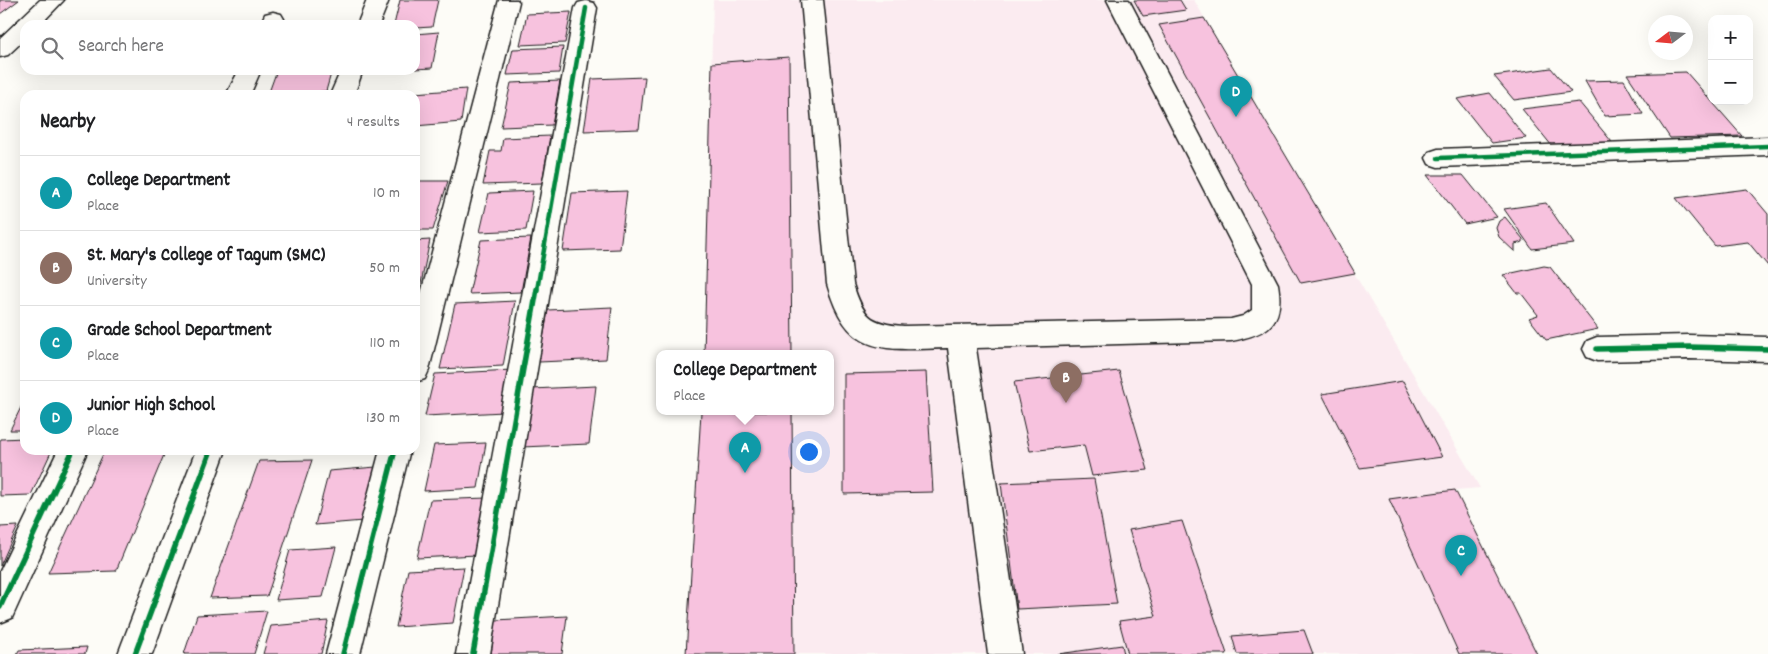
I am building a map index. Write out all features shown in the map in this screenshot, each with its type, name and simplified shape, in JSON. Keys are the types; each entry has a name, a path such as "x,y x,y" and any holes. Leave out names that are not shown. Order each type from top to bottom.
{"street":[{"path":"32,20 54,0"},
{"path":"370,20 378,0"},
{"path":"812,0 840,284 846,308 859,326 881,337 1231,330 1254,326 1266,316 1268,301 1265,284 1118,0"},
{"path":"420,350 508,2"},
{"path":"473,654 586,8"},
{"path":"0,50 20,32"},
{"path":"240,90 248,75"},
{"path":"344,90 350,75"},
{"path":"1438,158 1768,146"},
{"path":"960,336 1005,654"},
{"path":"1596,350 1689,347 1768,349"},
{"path":"0,607 71,455"},
{"path":"135,654 209,455"},
{"path":"344,654 394,455"}],"shaded area":[{"path":"713,0 1194,0 1480,488 1455,490 1537,654 686,654 701,415 834,415 834,350 704,350"}],"building":[{"path":"0,0 19,0 0,14"},
{"path":"400,0 438,0 432,27 420,28 420,20 395,20"},
{"path":"1134,0 1180,0 1186,10 1143,16"},
{"path":"571,12 565,43 520,45 527,14"},
{"path":"1204,18 1355,273 1301,283 1159,25"},
{"path":"439,32 432,68 420,69 420,34"},
{"path":"563,47 559,73 507,75 513,49"},
{"path":"789,57 792,350 704,350 712,63"},
{"path":"1551,68 1571,92 1514,100 1494,76"},
{"path":"1686,72 1708,97 1708,105 1715,105 1742,136 1670,138 1627,74"},
{"path":"275,75 331,75 326,90 270,90"},
{"path":"645,77 639,129 584,131 592,79"},
{"path":"1624,80 1643,114 1605,116 1585,81"},
{"path":"560,81 552,125 501,127 511,83"},
{"path":"466,89 461,122 420,126 420,93"},
{"path":"1490,93 1526,138 1492,143 1457,99"},
{"path":"1579,102 1612,142 1552,146 1522,109"},
{"path":"550,136 542,183 483,185 490,151 501,151 503,138"},
{"path":"1427,175 1463,175 1497,217 1465,224"},
{"path":"420,181 448,181 433,230 420,230"},
{"path":"1747,189 1768,214 1768,266 1748,242 1715,246 1676,198"},
{"path":"533,191 526,230 480,232 489,193"},
{"path":"627,191 620,249 563,251 572,193"},
{"path":"1546,203 1574,244 1532,249 1504,209"},
{"path":"1505,217 1523,239 1523,242 1515,244 1515,252 1499,237 1496,228 1499,221"},
{"path":"531,238 521,292 469,294 481,240"},
{"path":"430,240 420,288 420,241"},
{"path":"1544,266 1550,267 1598,329 1546,340 1529,318 1538,315 1521,293 1517,293 1503,275"},
{"path":"515,301 503,366 440,369 455,304"},
{"path":"612,307 606,359 539,362 548,310"},
{"path":"512,370 504,412 425,416 435,374"},
{"path":"1119,371 1148,470 1092,476 1084,445 1030,451 1014,382"},
{"path":"926,372 933,492 844,494 844,374"},
{"path":"1403,381 1442,457 1360,468 1322,394"},
{"path":"596,386 589,444 522,447 532,389"},
{"path":"20,409 20,430 10,430"},
{"path":"701,415 792,415 794,654 686,654"},
{"path":"20,438 20,455 50,455 31,495 0,496 1,439"},
{"path":"486,443 478,488 424,491 434,445"},
{"path":"103,455 164,455 116,571 48,573"},
{"path":"312,460 267,596 210,598 259,461"},
{"path":"376,467 363,521 315,525 329,471"},
{"path":"1094,479 1117,604 1017,609 1001,483"},
{"path":"1455,490 1537,654 1459,654 1389,499"},
{"path":"487,498 477,555 417,558 430,500"},
{"path":"1182,521 1227,654 1128,654 1119,621 1156,616 1129,530"},
{"path":"18,526 0,566 0,527"},
{"path":"336,547 323,597 276,600 290,550"},
{"path":"464,567 453,623 396,627 408,570"},
{"path":"267,611 254,654 184,654 197,615"},
{"path":"567,616 562,654 491,654 496,620"},
{"path":"328,621 321,654 263,654 271,626"},
{"path":"1304,630 1313,654 1237,654 1232,636"},
{"path":"1122,645 1124,654 1058,654"},
{"path":"87,647 85,654 17,654 19,650"}],"cycle path":[{"path":"473,654 586,8"},
{"path":"1438,158 1768,146"},
{"path":"1597,349 1689,347 1768,349"},
{"path":"0,607 71,455"},
{"path":"135,654 209,455"},
{"path":"343,654 394,455"}],"place":[{"name":"Junior High School","path":"1236,117"},
{"name":"St. Mary's College of Tagum (SMC)","path":"1066,403"},
{"name":"College Department","path":"745,473"},
{"name":"Grade School Department","path":"1461,576"}]}
